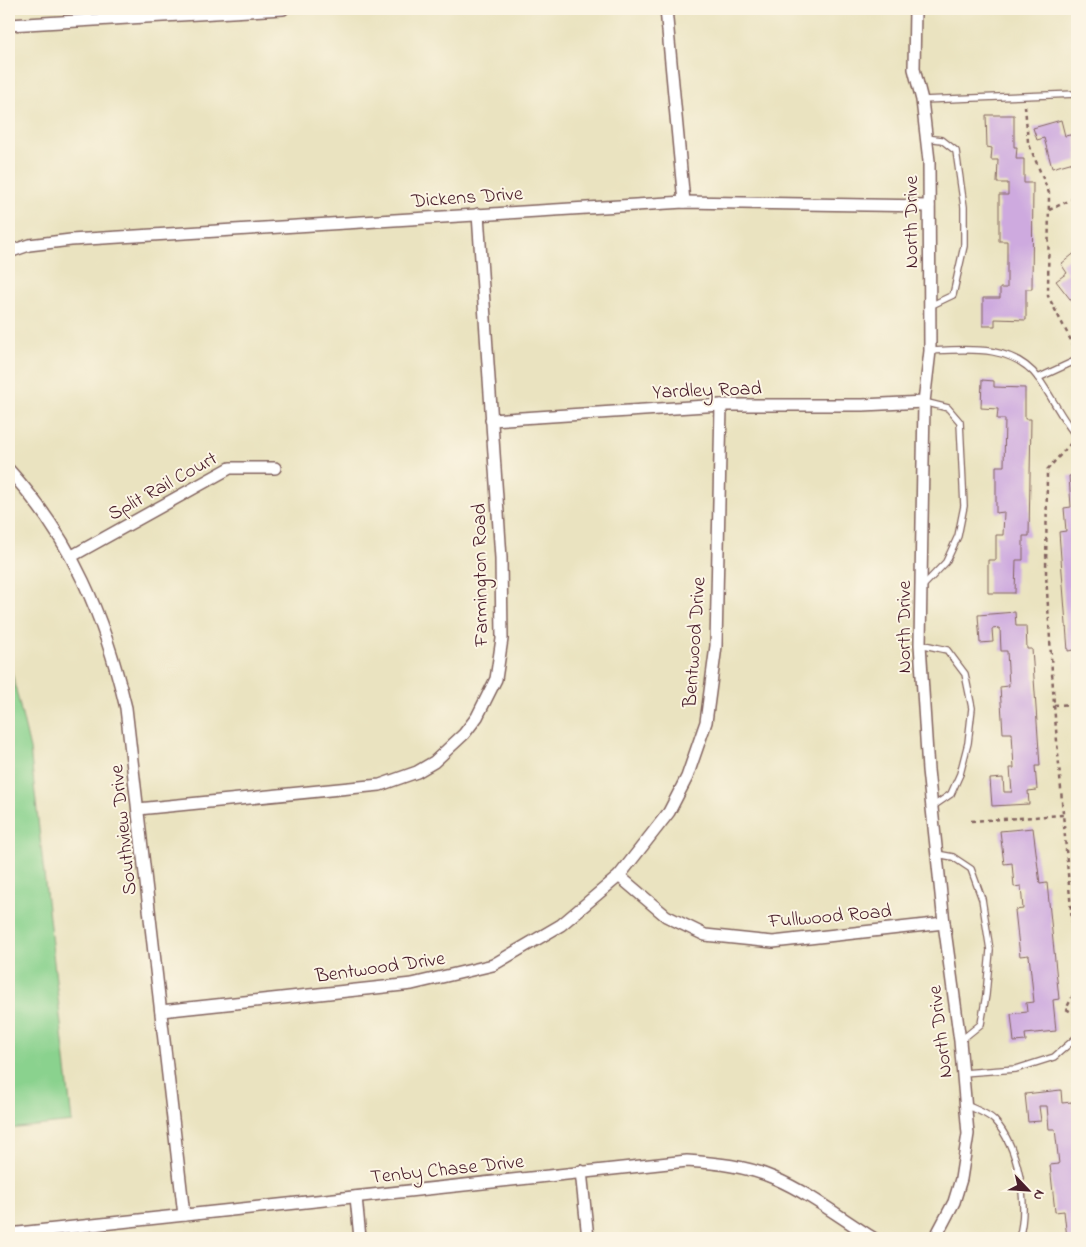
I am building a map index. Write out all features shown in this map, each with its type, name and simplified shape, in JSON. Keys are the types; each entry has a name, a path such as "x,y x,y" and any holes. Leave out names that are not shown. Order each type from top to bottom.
{"street":[{"path":"9,25 283,9"},
{"path":"666,9 684,202"},
{"name":"North Drive","path":"915,9 914,69 922,100 926,138 930,306 930,351 924,402 920,644 932,807 944,923 960,1041 968,1134 961,1179 954,1202 935,1238"},
{"name":"Dickens Drive","path":"9,252 29,245 71,240 684,202 929,206"},
{"name":"Farmington Road","path":"138,809 380,785 417,772 434,762 464,734 477,717 496,680 502,639 501,558 490,420 478,214"},
{"name":"Yardley Road","path":"490,420 721,405 863,405 924,402"},
{"name":"Bentwood Drive","path":"161,1011 412,984 493,965 561,925 619,876 669,812 687,777 706,722 716,646 721,405"},
{"name":"Split Rail Court","path":"72,556 230,468 275,468"},
{"name":"Southview Drive","path":"9,470 36,502 72,556 108,637 126,708 184,1215"},
{"name":"Fullwood Road","path":"619,876 666,916 705,934 773,942 944,923"},
{"name":"Tenby Chase Drive","path":"9,1234 687,1161 716,1163 773,1177 798,1190 872,1238"},
{"path":"581,1172 588,1238"},
{"path":"356,1197 360,1238"}],"lane":[{"path":"922,100 1077,94"},
{"path":"926,138 942,140 956,151 964,207 964,246 953,295 930,306"},
{"path":"930,351 976,349 1014,357 1038,378 1064,422 1077,437"},
{"path":"1038,378 1077,360"},
{"path":"921,588 946,562 958,536 964,506 960,422 948,408 924,402"},
{"path":"920,644 947,650 965,674 972,708 968,743 960,774 950,794 932,807"},
{"path":"937,854 953,857 971,869 982,899 990,950 981,1024 960,1041"},
{"path":"963,1074 1016,1069 1054,1057 1077,1037"},
{"path":"966,1105 993,1119 1010,1147 1023,1199 1023,1216 1019,1238"}],"path":[{"path":"1024,96 1028,142 1049,193 1048,296 1077,353"},
{"path":"1049,210 1077,197"},
{"path":"1077,437 1047,470 1046,574 1054,705 1077,982"},
{"path":"1054,705 1077,704"},
{"path":"971,821 1064,815"},
{"path":"1077,988 1066,1009 1077,1015"},
{"path":"9,1090 12,1082"}],"green space":[{"path":"9,660 30,749 72,1122 9,1129"}],"building":[{"path":"986,115 1014,115 1014,147 1017,147 1016,159 1024,159 1024,183 1033,183 1032,289 1026,289 1026,320 995,319 995,326 983,326 983,298 1000,298 1000,288 1007,288 1007,241 999,241 999,195 1008,195 1008,183 997,183 998,160 991,160 992,148 987,147"},
{"path":"1061,120 1065,136 1075,134 1077,161 1052,168 1044,138 1037,140 1033,128"},
{"path":"1077,251 1077,308 1056,281 1067,273 1061,264"},
{"path":"982,380 994,381 994,387 1025,388 1025,419 1031,419 1029,536 1023,536 1023,560 1016,560 1015,593 988,593 988,560 996,560 996,535 1003,535 1004,512 996,513 996,466 1004,466 1005,419 997,419 998,409 981,408"},
{"path":"1077,475 1076,674 1074,650 1068,651 1059,532 1066,531 1064,508 1071,507 1069,476"},
{"path":"1015,612 1016,626 1026,626 1027,649 1032,649 1040,766 1035,766 1037,790 1028,791 1029,804 992,806 990,779 1003,778 1004,792 1012,792 1010,768 1014,768 1012,733 1003,733 1000,687 1009,686 1007,651 1001,651 1000,628 992,629 993,642 980,643 978,615"},
{"path":"1033,828 1040,884 1047,883 1059,999 1053,1000 1056,1031 1025,1034 1026,1041 1014,1042 1011,1014 1027,1012 1026,1003 1034,1002 1029,955 1020,956 1015,910 1023,909 1021,886 1014,887 1012,863 1004,864 1000,831"},
{"path":"1061,1090 1062,1103 1072,1102 1075,1126 1077,1126 1077,1238 1067,1238 1064,1211 1055,1212 1050,1165 1059,1164 1055,1129 1049,1129 1047,1106 1039,1106 1041,1121 1028,1122 1025,1094"}]}
